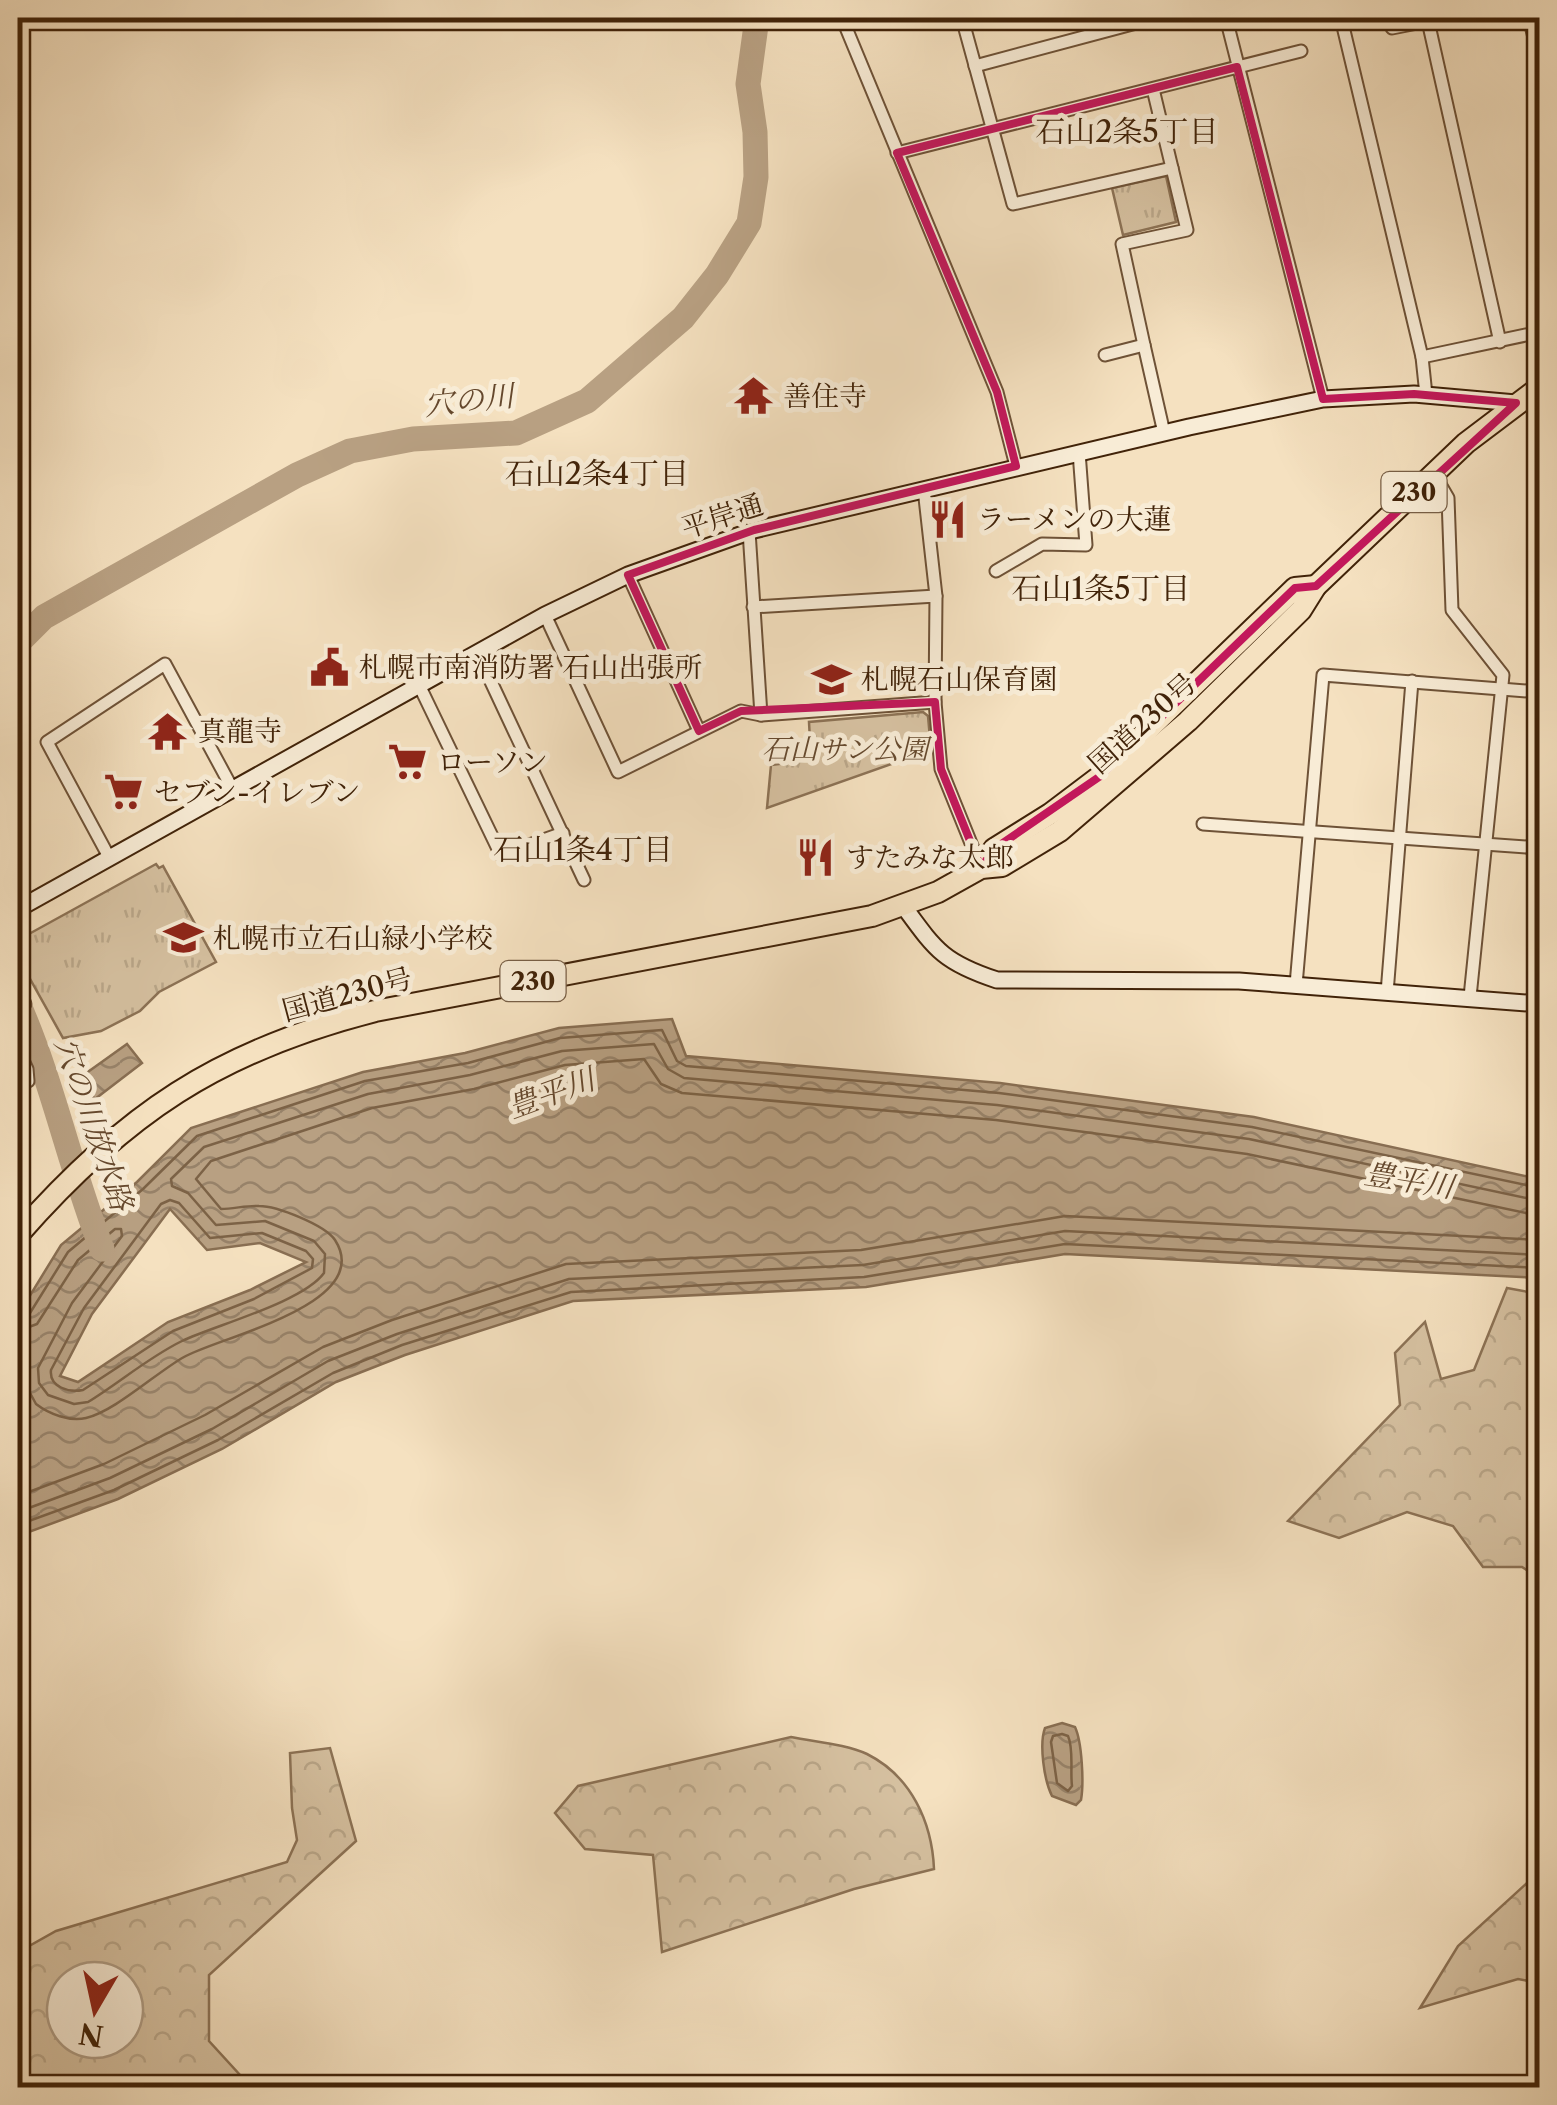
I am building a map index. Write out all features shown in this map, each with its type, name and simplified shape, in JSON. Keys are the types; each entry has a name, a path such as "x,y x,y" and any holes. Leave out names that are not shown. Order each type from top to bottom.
{"highway":[{"name":"国道230号","path":"18,1235 53,1195 153,1106 236,1058 320,1025 394,1007 872,916 938,892 981,868 1002,866 1060,831 1114,787 1302,610 1316,586 1434,474 1516,402 1540,387"}],"street":[{"path":"842,18 997,392 1016,466"},
{"path":"962,18 1013,204 1172,168"},
{"path":"975,66 1155,18"},
{"path":"1226,18 1322,399"},
{"path":"1341,18 1422,357 1426,395"},
{"path":"1392,28 1443,18"},
{"path":"1529,18 1540,61"},
{"path":"1428,21 1500,342"},
{"path":"897,153 1302,51"},
{"path":"1153,88 1186,230 1122,244 1164,433"},
{"path":"1422,357 1540,332"},
{"path":"1105,355 1144,345"},
{"name":"平岸通","path":"18,909 545,615 628,576 749,531 1016,466 1322,399 1426,395 1516,402"},
{"path":"996,570 1042,544 1086,545 1078,452"},
{"path":"1434,474 1448,498 1452,610 1503,675 1470,997"},
{"path":"924,488 936,596 934,702 942,769 981,868"},
{"path":"749,531 760,715"},
{"path":"628,576 700,731"},
{"path":"753,606 936,596"},
{"path":"545,615 618,772 741,711 760,715 934,702"},
{"path":"478,654 584,880"},
{"path":"109,856 47,742 165,664 232,788"},
{"path":"1296,986 1323,675 1540,692"},
{"path":"1387,993 1412,681"},
{"path":"419,685 502,854 562,833"},
{"path":"1203,824 1540,848"},
{"path":"902,904 929,943 946,958 996,980 1132,979 1296,986 1540,1004"},
{"path":"18,986 21,1005"},
{"path":"18,1050 28,1081 18,1085"}],"highlighted area":[{"path":"1237,67 1323,399 1414,394 1516,403 1316,586 1295,588 1099,777 994,849 981,868 941,769 935,702 741,711 699,731 628,575 754,530 1016,466 997,392 897,153"}],"green space":[{"path":"1166,176 1176,222 1123,235 1112,188"},
{"name":"石山サン公園","path":"923,712 928,716 931,750 767,808 771,765 811,760 809,722"},
{"path":"156,864 159,868 163,866 216,962 159,992 140,1011 101,1031 63,1038 29,977 18,940"},
{"path":"1507,1288 1539,1294 1539,1578 1522,1567 1483,1567 1453,1526 1407,1512 1339,1538 1288,1521 1400,1405 1395,1353 1425,1322 1441,1379 1474,1370"},
{"path":"791,1737 859,1751 896,1775 924,1818 934,1869 854,1889 662,1952 653,1855 585,1849 555,1813 578,1786"},
{"path":"330,1748 356,1841 209,1975 209,2041 251,2087 18,2087 18,1919 26,1913 22,1950 56,1931 287,1862 297,1840 290,1753"},
{"path":"1539,1872 1539,1983 1518,1979 1420,2008 1458,1946"}],"water":[{"name":"豊平川","path":"672,1019 686,1056 1000,1083 1254,1117 1539,1179 1539,1278 1065,1254 866,1287 573,1301 405,1355 336,1382 222,1449 118,1499 18,1536 18,1315 61,1245 137,1182 191,1128 363,1072 465,1053 559,1028","holes":["170,1209 207,1250 260,1243 306,1262 250,1290 168,1322 78,1382 60,1376 92,1314"]},
{"path":"127,1044 142,1063 95,1099 78,1079"},
{"path":"1062,1723 1075,1727 1079,1742 1082,1793 1076,1805 1052,1796 1045,1772 1045,1728"}],"waterway":[{"name":"穴の川","path":"18,643 44,617 297,475 350,451 413,439 516,433 587,401 683,318 717,275 749,223 756,177 748,84 757,18"},
{"name":"穴の川放水路","path":"18,1003 102,1249"}],"place":[{"name":"善住寺","path":"753,396"},
{"name":"ラーメンの大蓮","path":"947,519"},
{"name":"札幌市南消防署 石山出張所","path":"329,667"},
{"name":"札幌石山保育園","path":"831,679"},
{"name":"真龍寺","path":"168,731"},
{"name":"ローソン","path":"407,762"},
{"name":"セブン-イレブン","path":"124,792"},
{"name":"すたみな太郎","path":"816,857"},
{"name":"札幌市立石山緑小学校","path":"183,938"}],"district":[{"name":"石山2条5丁目","path":"1127,131"},
{"name":"石山2条4丁目","path":"597,473"},
{"name":"石山1条5丁目","path":"1101,588"},
{"name":"石山1条4丁目","path":"583,849"}]}
